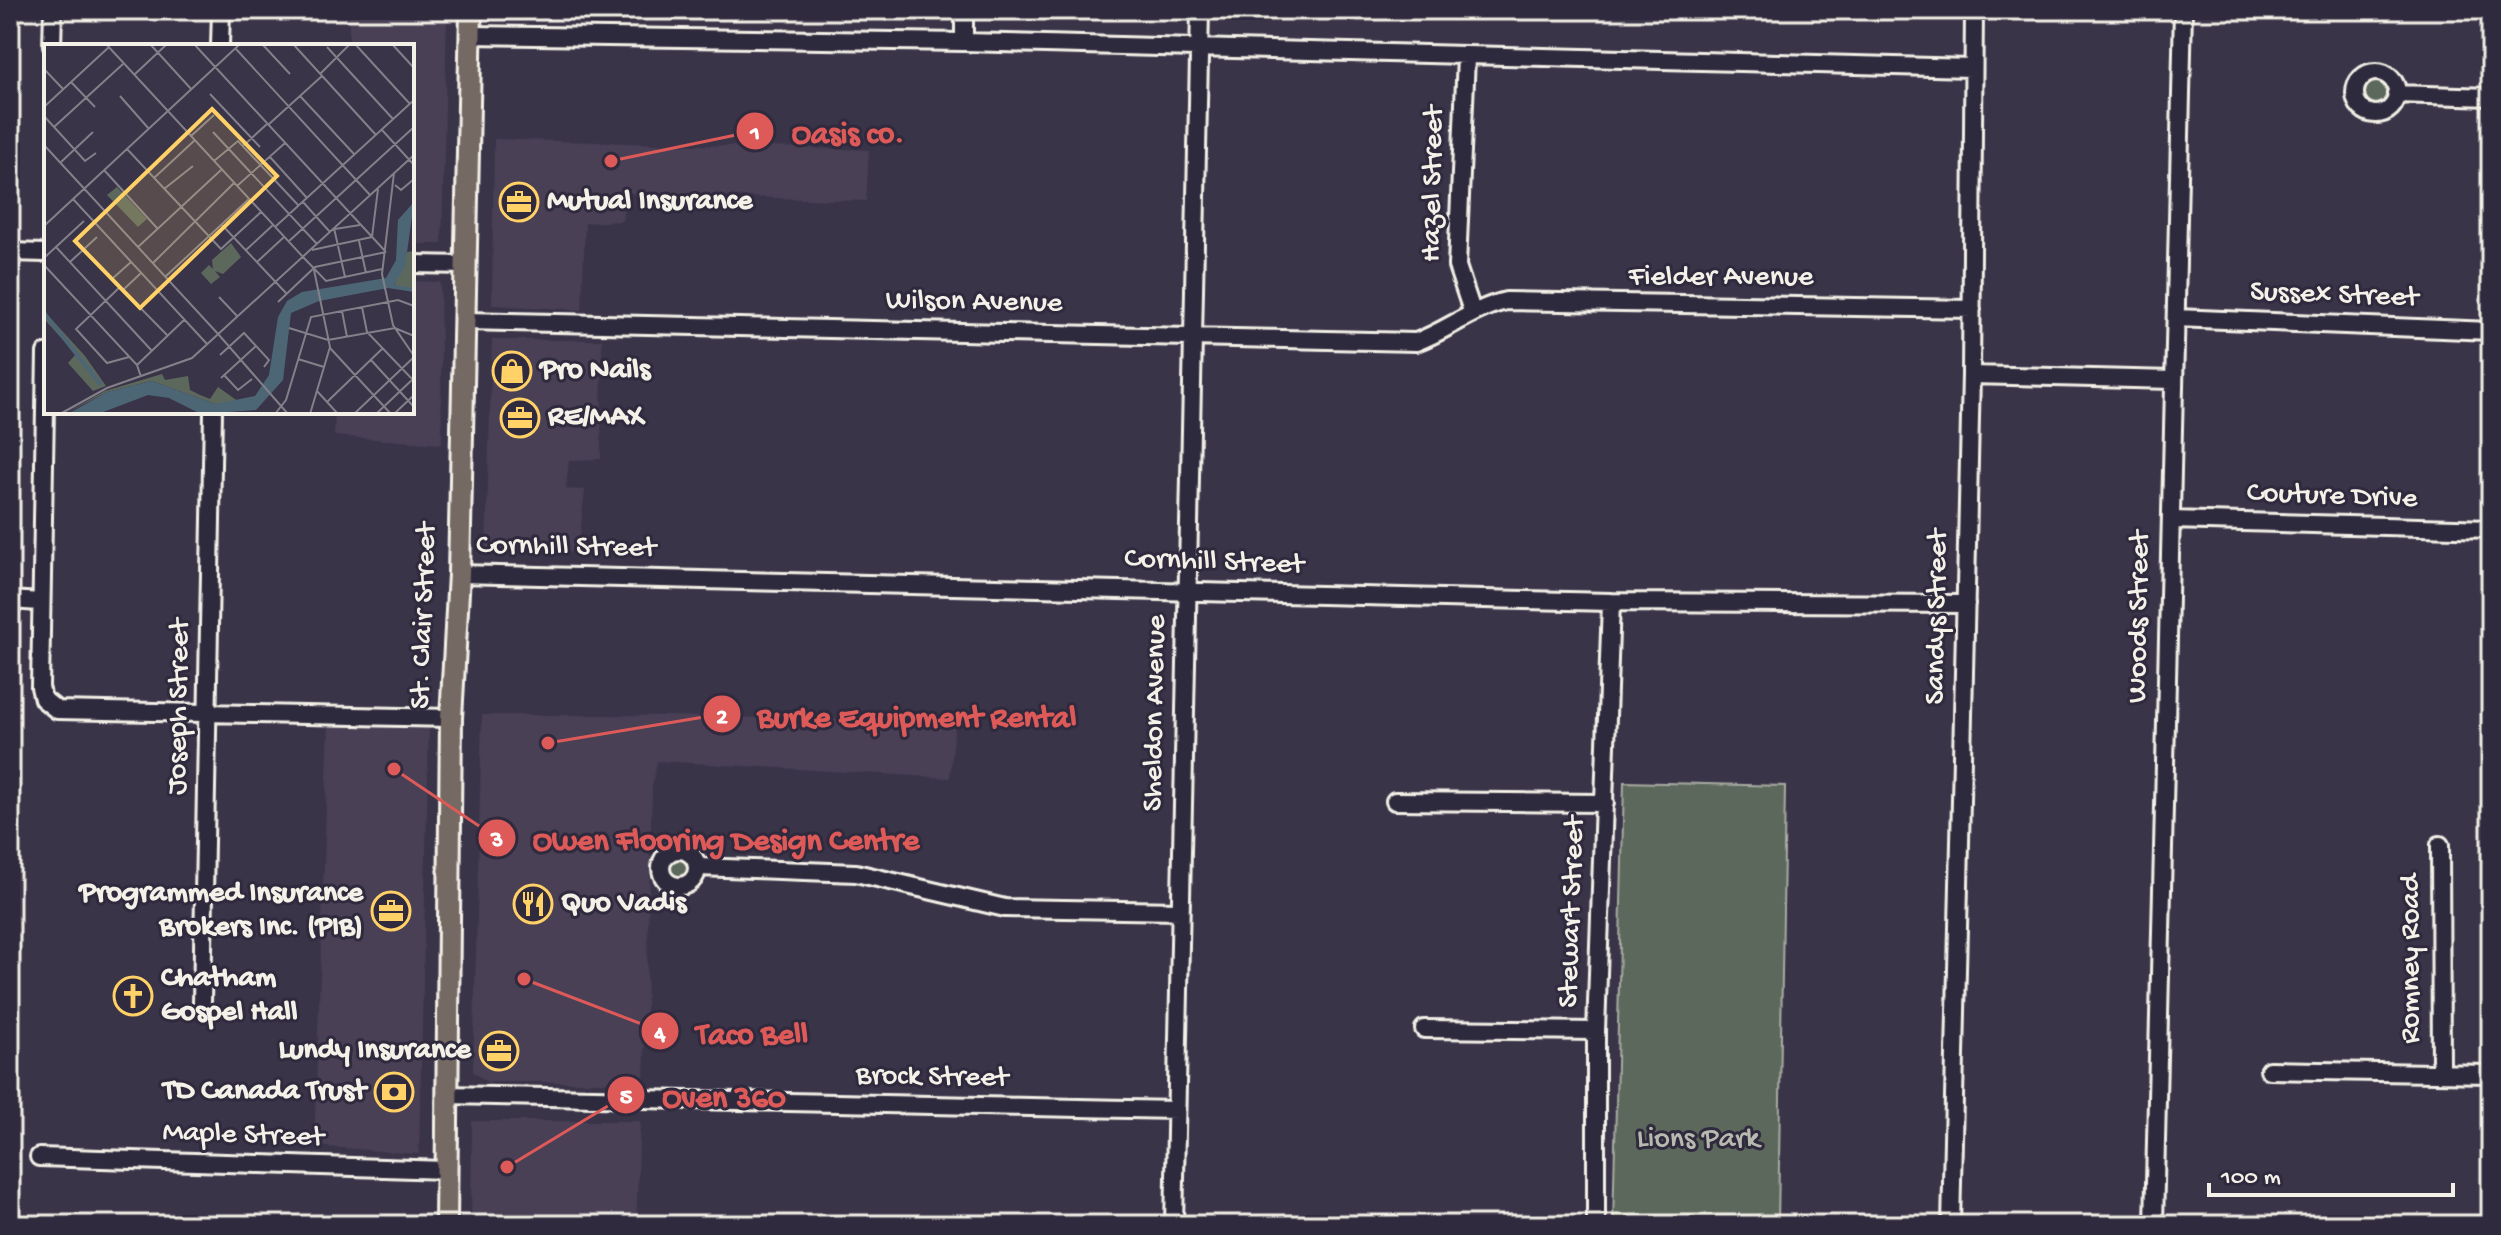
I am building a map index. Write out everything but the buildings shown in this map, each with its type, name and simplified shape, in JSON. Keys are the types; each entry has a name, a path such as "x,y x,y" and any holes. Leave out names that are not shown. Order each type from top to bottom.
{"main road":[{"name":"St. Clair Street","path":"446,1225 451,718 459,574 471,10"}],"street":[{"path":"52,44 53,10"},
{"path":"220,44 221,10"},
{"path":"964,10 964,42"},
{"name":"Sheldon Avenue","path":"1174,1225 1200,10"},
{"name":"Sandys Street","path":"1951,1225 1971,375 1971,68 1974,10"},
{"name":"Woods Street","path":"2154,1225 2183,10"},
{"path":"470,35 964,42 1971,68"},
{"name":"Hazel Street","path":"1466,57 1457,266 1472,311"},
{"path":"2396,94 2491,97"},
{"path":"10,252 44,253"},
{"path":"414,264 467,265"},
{"name":"Fielder Avenue","path":"1472,311 1506,301 1972,309"},
{"name":"Wilson Avenue","path":"466,321 1416,342 1441,333 1472,311"},
{"name":"Sussex Street","path":"2176,318 2491,331"},
{"path":"1971,375 2173,380"},
{"path":"45,414 40,602 43,699 57,710 451,718"},
{"name":"Joseph Street","path":"202,1003 213,414"},
{"name":"Couture Drive","path":"2171,520 2491,529"},
{"name":"Cornhill Street","path":"459,574 1611,602 1966,604"},
{"path":"10,600 40,602"},
{"name":"Stewart Street","path":"1596,1225 1596,1031 1611,602"},
{"path":"1395,801 1605,803"},
{"name":"Romney Road","path":"2440,845 2441,1072"},
{"path":"698,867 856,873 1005,908 1180,911"},
{"path":"1424,1029 1596,1031"},
{"path":"2269,1070 2491,1074"},
{"name":"Brock Street","path":"447,1095 1176,1110"},
{"name":"Maple Street","path":"39,1157 445,1170"}],"shaded area":[{"path":"349,10 447,10 442,244 414,244 414,44 349,44"},
{"path":"494,139 869,150 866,201 626,193 622,221 585,223 582,310 492,305"},
{"path":"414,281 440,282 442,444 334,436 335,414 414,414"},
{"path":"492,340 602,340 601,459 569,460 566,489 585,490 578,552 486,552"},
{"path":"482,715 955,722 950,778 657,761 652,787 644,1082 487,1082 473,1072"},
{"path":"329,722 429,722 419,1154 314,1146"},
{"path":"472,1121 640,1121 636,1225 471,1225"}],"green space":[{"path":"2374,81 2382,85 2386,93 2382,101 2374,105 2366,101 2362,93 2366,85"},
{"name":"Lions Park","path":"1624,782 1785,786 1778,1225 1613,1225"},
{"path":"680,855 689,859 693,868 689,877 680,881 671,877 667,868 671,859"}],"place":[{"name":"Oasis co.","path":"611,161"},
{"name":"Mutual Insurance","path":"519,202"},
{"name":"Pro Nails","path":"512,371"},
{"name":"RE/MAX","path":"520,418"},
{"name":"Burke Equipment Rental","path":"548,743"},
{"name":"Owen Flooring Design Centre","path":"394,769"},
{"name":"Quo Vadis","path":"533,904"},
{"name":"Programmed Insurance Brokers Inc. (PIB)","path":"391,911"},
{"name":"Taco Bell","path":"524,979"},
{"name":"Chatham Gospel Hall","path":"133,996"},
{"name":"Lundy Insurance","path":"499,1051"},
{"name":"TD Canada Trust","path":"394,1092"},
{"name":"Oven 360","path":"507,1167"}]}
